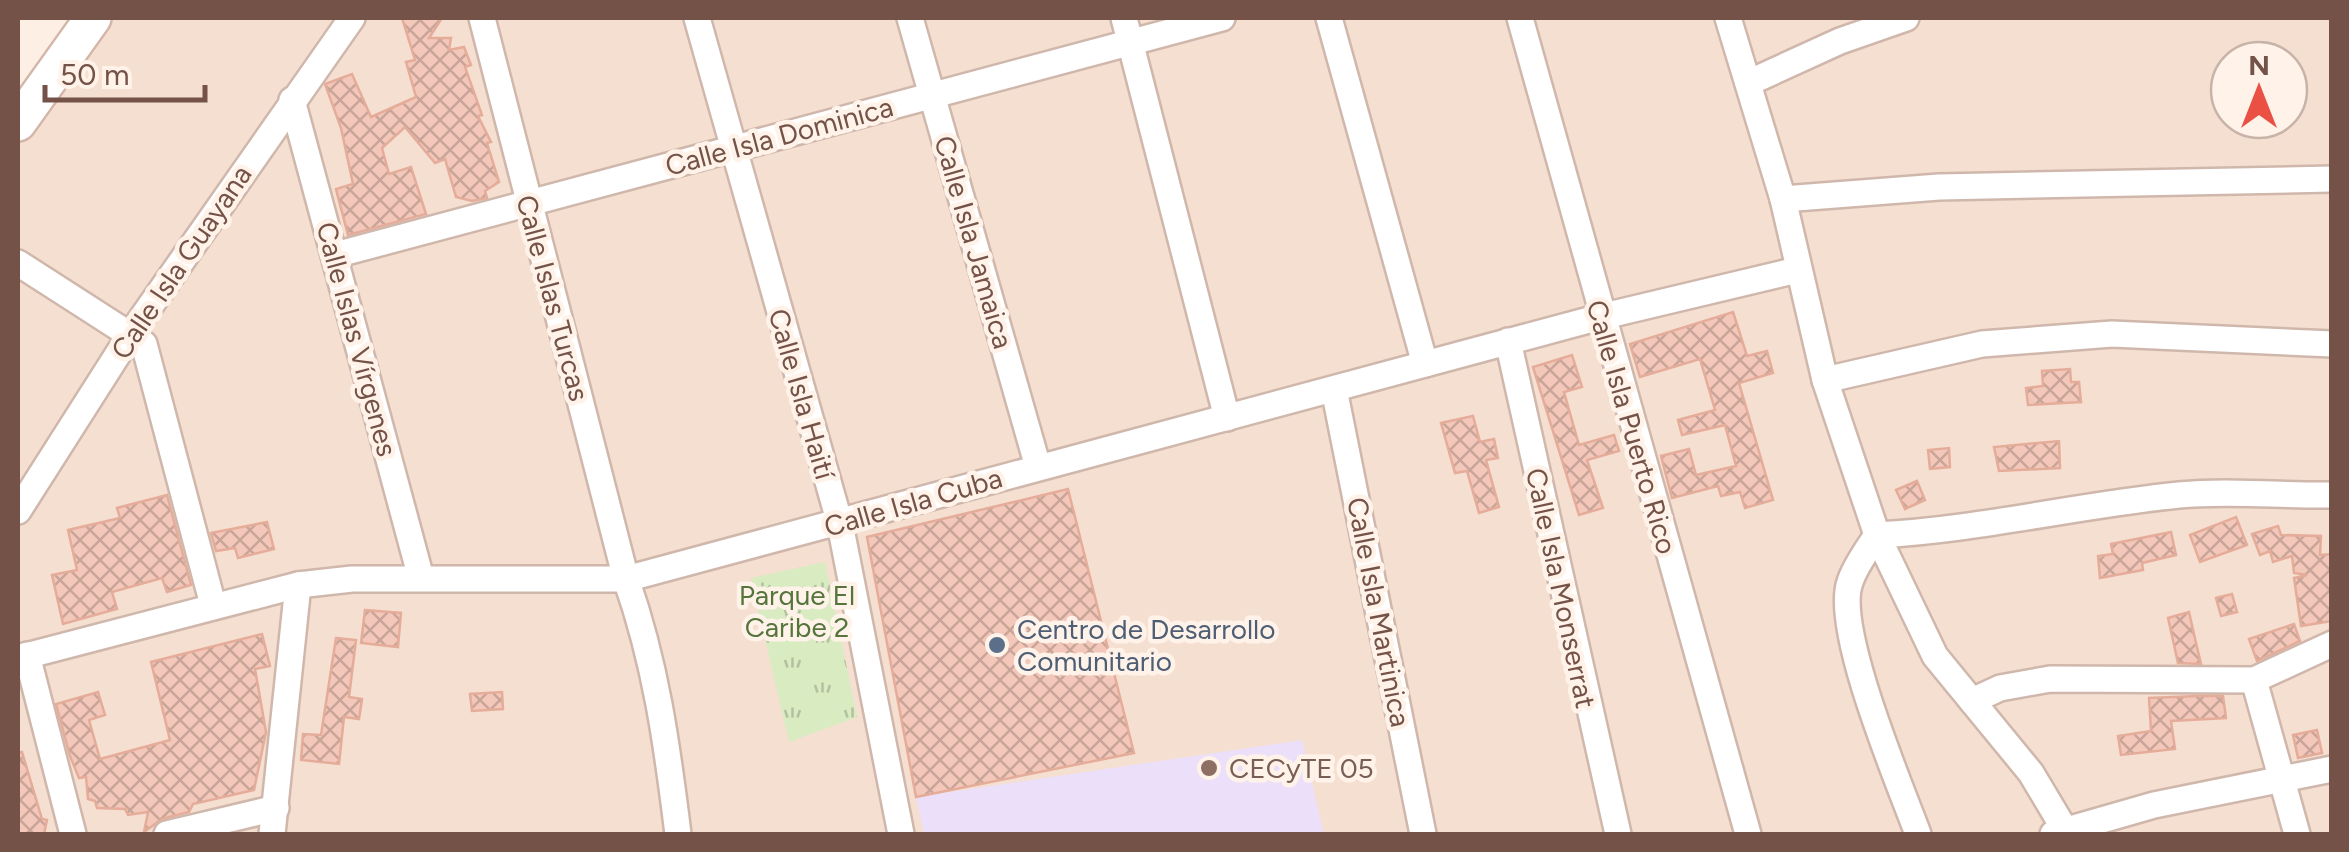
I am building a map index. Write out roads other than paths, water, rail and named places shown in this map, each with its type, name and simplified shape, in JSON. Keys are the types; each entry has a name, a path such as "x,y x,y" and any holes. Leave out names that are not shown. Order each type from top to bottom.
{"street":[{"path":"18,124 92,18"},
{"name":"Calle Isla Guayana","path":"18,511 132,332 352,18"},
{"name":"Calle Islas Turcas","path":"482,18 626,578 650,648 666,724 678,834"},
{"name":"Calle Isla Haití","path":"697,18 840,524 901,834"},
{"name":"Calle Isla Jamaica","path":"910,18 1038,468"},
{"name":"Calle Isla Dominica","path":"335,255 932,95 1127,30 1222,18"},
{"path":"1329,18 1425,364"},
{"name":"Calle Isla Puerto Rico","path":"1520,18 1600,317 1748,834"},
{"path":"1728,18 1783,199 1825,380 1877,534 1935,656 2031,774 2059,832 2154,805 2332,769"},
{"path":"1748,83 1840,41 1906,18"},
{"path":"1127,30 1227,418"},
{"name":"Calle Islas Vírgenes","path":"292,100 421,578"},
{"path":"1783,199 1939,186 2332,180"},
{"path":"18,264 132,332 149,356 213,605"},
{"name":"Calle Isla Cuba","path":"22,656 298,585 421,578 626,578 840,524 1508,341 1797,270"},
{"path":"1825,380 1982,344 2112,334 2332,344"},
{"name":"Calle Isla Monserrat","path":"1508,341 1618,834"},
{"name":"Calle Isla Martinica","path":"1334,389 1424,834"},
{"path":"1877,534 1935,532 2039,513 2227,491 2332,495"},
{"path":"1877,534 1850,582 1846,603 1876,720 1918,834"},
{"path":"272,834 298,585"},
{"path":"1972,701 2000,688 2050,679 2254,680 2332,644"},
{"path":"22,656 73,834"},
{"path":"2254,680 2297,834"},
{"path":"167,834 276,808"}],"place":[{"name":"Centro de Desarrollo Comunitario","path":"997,645"},
{"name":"CECyTE 05","path":"1209,768"}],"park label":[{"name":"Parque El Caribe 2","path":"797,611"}]}
